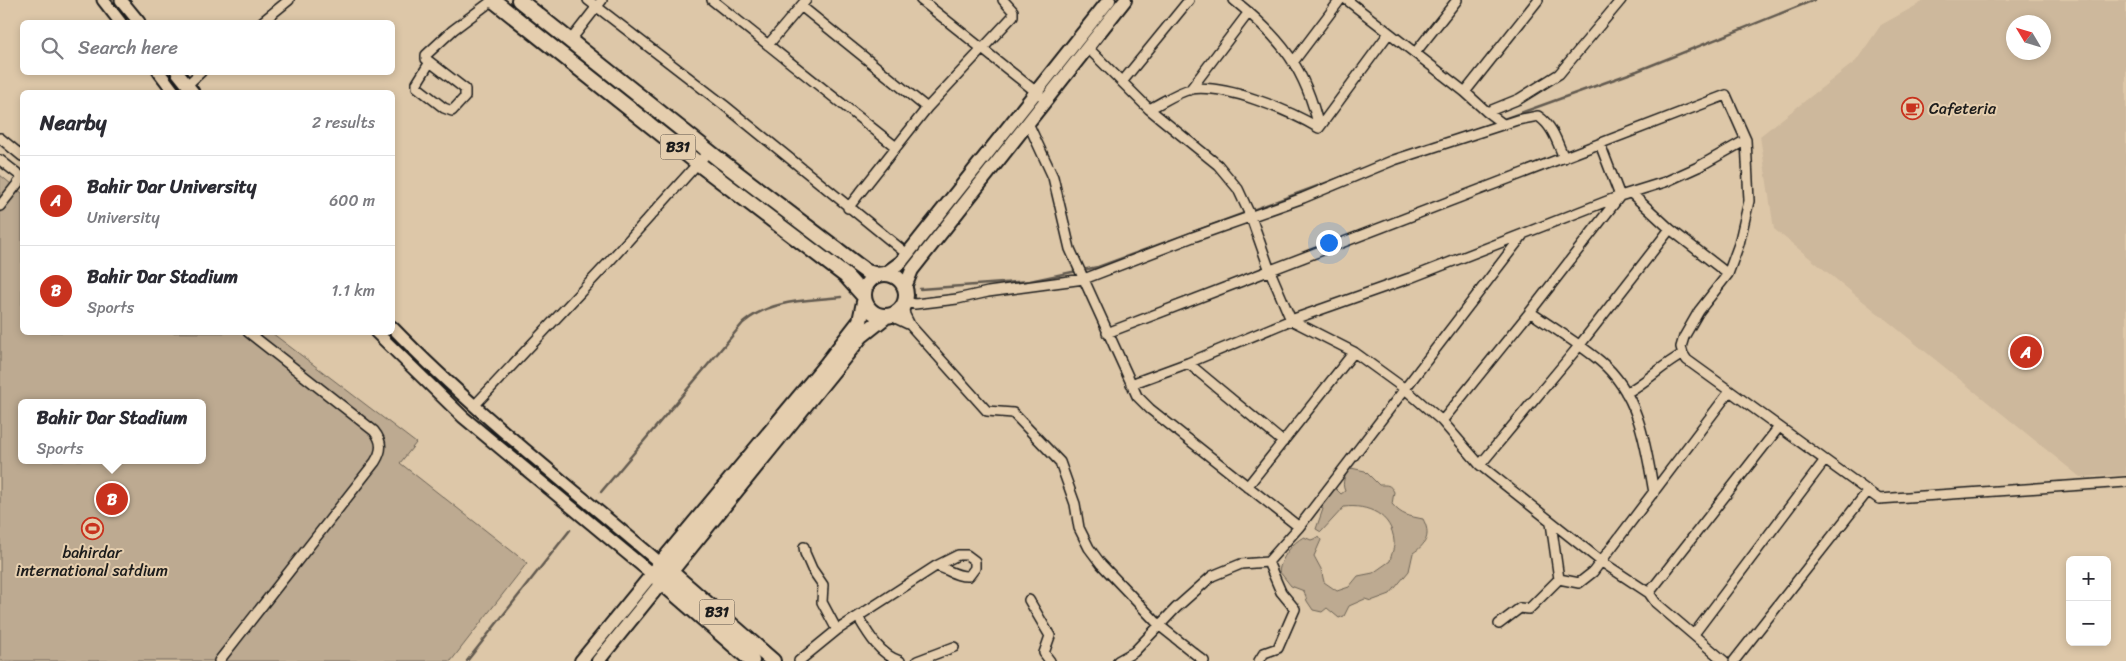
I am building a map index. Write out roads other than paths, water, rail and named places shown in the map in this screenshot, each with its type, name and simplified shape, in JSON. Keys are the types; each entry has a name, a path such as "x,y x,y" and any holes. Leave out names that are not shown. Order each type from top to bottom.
{"main road":[{"name":"B31","path":"493,0 699,164 846,276 864,299"},
{"name":"B31","path":"518,0 856,264 867,272 882,274"},
{"path":"581,661 661,573 861,336 904,303 905,287 912,270 1028,123 1041,96 1088,48 1105,15 1109,0"},
{"path":"598,661 661,573 860,321 867,282 894,269 1041,96 1105,15 1125,0"},
{"path":"882,274 898,278 905,287"},
{"path":"864,299 872,313 888,316"},
{"name":"B31","path":"661,573 752,661"},
{"name":"B31","path":"661,573 773,661"}],"street":[{"path":"103,0 118,20"},
{"path":"121,0 137,20"},
{"path":"264,20 289,0"},
{"path":"430,62 417,83 417,87 444,108 452,111 465,97 465,89 430,62 426,59 426,55 493,0"},
{"path":"588,0 599,3 848,208 907,254"},
{"path":"712,0 896,147"},
{"path":"921,0 1041,96"},
{"path":"848,208 927,108 1013,16 1013,11 1004,0"},
{"path":"1122,82 1189,0"},
{"path":"1234,0 1249,12 1286,49 1294,61 1313,102 1319,128"},
{"path":"1294,61 1340,0"},
{"path":"1347,0 1465,92 1502,124"},
{"path":"1415,53 1457,0"},
{"path":"1465,92 1538,0"},
{"path":"1486,112 1519,99 1559,74 1621,0"},
{"path":"570,41 599,3"},
{"path":"768,45 803,3 927,108"},
{"path":"1190,90 1249,12"},
{"path":"1319,128 1389,33"},
{"path":"1088,48 1149,109 1218,165 1238,189 1251,216 1270,271 1291,320 1354,352 1405,389 1442,421 1480,466 1602,562 1649,594 1656,603 1724,661"},
{"path":"161,75 172,90"},
{"path":"179,75 190,89 200,75"},
{"path":"1149,109 1190,90 1206,89 1262,101 1293,114 1319,128"},
{"path":"1107,333 1726,95 1746,140 1748,201 1739,244 1728,274 1699,311 1684,337 1681,347 1683,354 1688,360 1879,499 2126,482"},
{"path":"1204,661 1160,626 1101,564 1089,548 1079,528 1074,504 1060,462 1013,413 987,411 910,325 905,315 904,303 916,304 1084,279 1193,237 1303,198 1394,160 1502,124 1538,116 1551,128 1564,158"},
{"path":"1028,123 1054,177 1070,249 1136,396 1299,527"},
{"path":"0,138 20,154"},
{"path":"1131,384 1188,363 1291,320 1410,278 1620,196 1665,182 1698,167 1746,140"},
{"path":"1600,144 1620,196"},
{"path":"474,406 709,151"},
{"path":"0,160 20,176"},
{"path":"0,206 20,181"},
{"path":"1631,193 1670,229 1728,274"},
{"path":"1442,421 1620,196"},
{"path":"1480,466 1579,346 1670,229"},
{"path":"1118,661 1134,652 1201,584 1212,576 1241,564 1268,562 1299,527 1523,235"},
{"path":"1530,312 1601,361 1626,393 1637,413 1646,441 1654,493"},
{"path":"888,316 910,325"},
{"path":"395,330 474,406 661,573"},
{"path":"219,661 375,462 382,446 380,438 374,431 252,335"},
{"path":"379,335 463,417 661,573"},
{"path":"1247,487 1354,352"},
{"path":"1626,393 1645,382 1661,368 1683,354"},
{"path":"1188,363 1283,442"},
{"path":"1559,579 1578,583 1593,572 1730,392"},
{"path":"1649,594 1779,427"},
{"path":"1694,634 1825,460"},
{"path":"1734,661 1868,491"},
{"path":"1551,523 1559,579"},
{"path":"804,547 812,569 822,585 822,602 837,630"},
{"path":"1259,661 1264,653 1278,648 1295,609 1281,592 1268,562"},
{"path":"799,661 837,630 936,566"},
{"path":"1498,624 1520,608 1529,609 1559,579"},
{"path":"1029,600 1050,636 1044,653 1050,661"},
{"path":"858,618 876,644 895,660 900,661"},
{"path":"917,661 954,647"}],"waterway":[{"path":"1501,120 1637,71 1814,0"},
{"path":"1458,135 1496,122"},
{"path":"1082,270 1098,267 1350,174"},
{"path":"920,289 1030,281 1077,271"},
{"path":"601,492 743,323 765,309 777,305 841,297"},
{"path":"467,661 570,530"}],"place":[{"name":"Cafeteria","path":"1913,108"},
{"name":"Bahir Dar University","path":"2026,352"},
{"name":"Bahir Dar Stadium","path":"112,499"},
{"name":"bahirdar international satdium","path":"92,528"}]}
